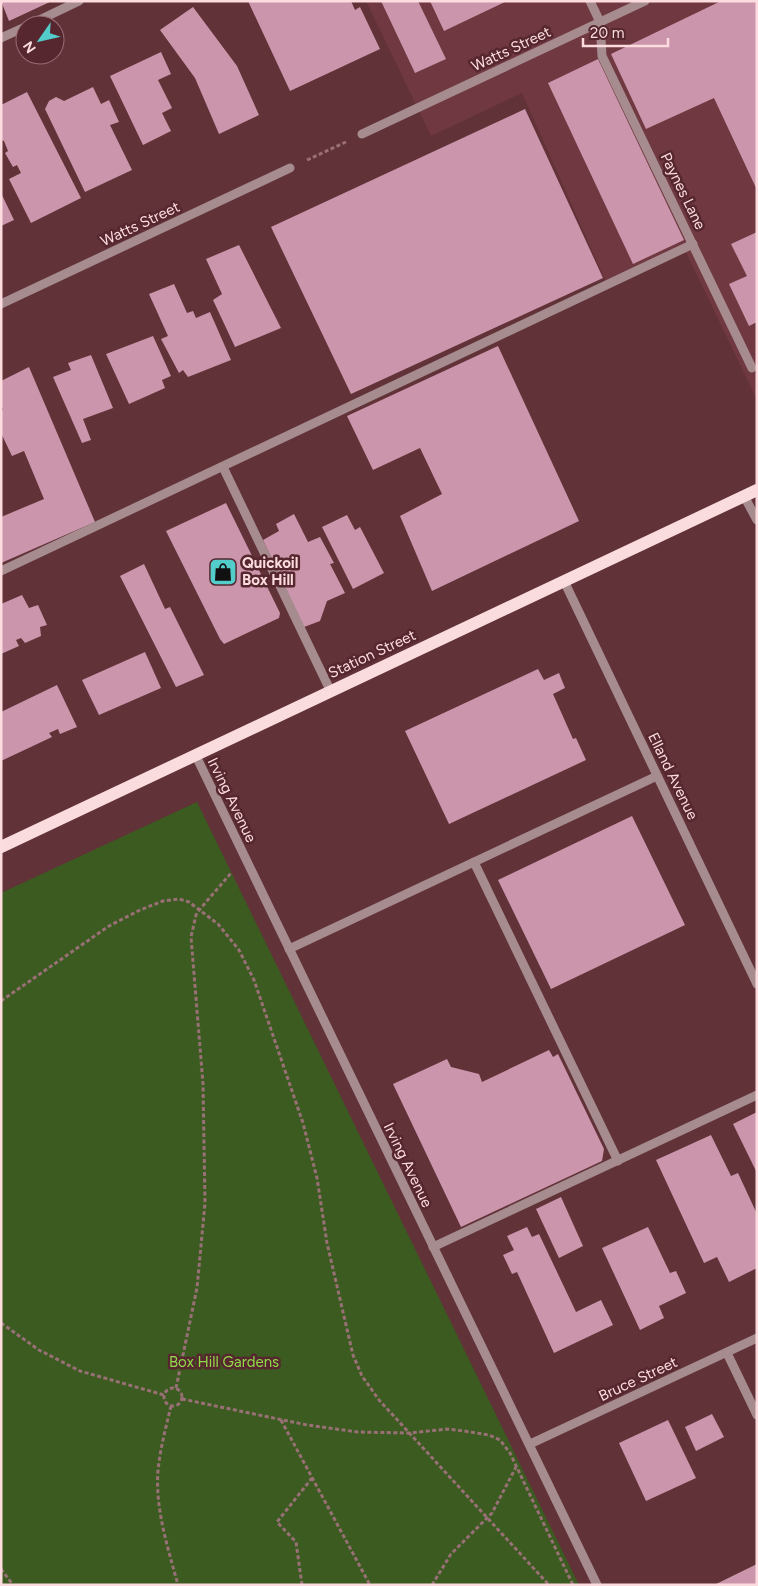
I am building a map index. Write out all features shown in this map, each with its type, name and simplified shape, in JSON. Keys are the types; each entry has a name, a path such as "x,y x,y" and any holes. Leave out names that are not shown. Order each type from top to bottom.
{"main road":[{"name":"Station Street","path":"1,847 757,490"}],"street":[{"path":"49,15 79,1"},
{"path":"590,1 600,22"},
{"name":"Watts Street","path":"362,134 645,1"},
{"name":"Paynes Lane","path":"600,22 602,56 752,368"},
{"path":"1,38 15,32"},
{"name":"Watts Street","path":"1,304 290,168"},
{"path":"1,571 693,244"},
{"path":"222,468 331,692"},
{"path":"744,496 757,520"},
{"name":"Elland Avenue","path":"564,581 757,984"},
{"name":"Irving Avenue","path":"196,756 597,1585"},
{"path":"289,949 657,776"},
{"path":"474,862 618,1161"},
{"path":"433,1248 757,1095"},
{"name":"Bruce Street","path":"530,1444 757,1338"},
{"path":"727,1352 757,1415"}],"path":[{"path":"290,168 362,134"},
{"path":"176,1388 198,1288 205,1203 203,1084 191,937 196,915 200,909 245,857"},
{"path":"1,1001 108,926 163,901 180,899 189,902 218,924 239,950 254,980 303,1122 317,1178 327,1243 343,1320 352,1355 362,1376 378,1400 549,1585"},
{"path":"1,1323 39,1350 80,1371 164,1395"},
{"path":"170,1388 176,1388 182,1393 182,1399 179,1404 171,1406 166,1403 164,1395 170,1388"},
{"path":"182,1399 281,1420 358,1432 410,1433 447,1429 489,1435 500,1440 510,1453 573,1585"},
{"path":"171,1406 159,1462 158,1483 163,1529 178,1585"},
{"path":"281,1420 370,1585"},
{"path":"432,1585 451,1554 496,1508 516,1467"},
{"path":"302,1585 296,1542 277,1522 312,1478"},
{"path":"1,1569 13,1585"}],"shaded area":[{"path":"366,1 753,1 757,8 757,400 683,246 606,282 522,93 431,136"}],"green space":[{"name":"Box Hill Gardens","path":"197,802 579,1585 1,1585 1,893"}],"building":[{"path":"1,1 52,1 22,15 15,15 15,18 9,21"},
{"path":"248,1 351,1 355,10 360,7 380,49 290,91"},
{"path":"381,1 418,1 446,59 415,73"},
{"path":"430,1 507,1 444,31"},
{"path":"721,1 757,1 757,190 714,98 646,129 611,54"},
{"path":"193,7 237,66 259,115 219,134 195,78 160,30"},
{"path":"161,52 171,74 158,80 172,108 162,113 171,131 143,145 110,76"},
{"path":"598,59 684,240 633,264 548,83"},
{"path":"93,87 101,104 109,100 119,122 110,125 132,170 85,192 45,109 49,101 56,97 64,101"},
{"path":"27,92 81,198 31,223 9,179 21,173 17,165 13,167 5,153 8,151 4,141 1,140 1,105"},
{"path":"525,109 603,278 351,394 271,227"},
{"path":"1,193 14,220 1,226"},
{"path":"757,232 757,322 749,326 729,284 747,276 731,244"},
{"path":"239,245 281,328 235,347 213,300 222,294 206,259"},
{"path":"174,284 187,313 193,311 196,318 210,312 231,360 188,377 183,370 179,373 161,339 168,336 149,294"},
{"path":"153,336 171,376 162,380 165,388 129,404 106,354"},
{"path":"498,346 579,521 432,591 400,516 442,494 420,448 373,470 347,416"},
{"path":"91,355 113,408 83,419 91,440 82,443 53,377 71,370 68,363"},
{"path":"29,367 95,522 1,563 1,517 44,499 24,451 12,456 1,433 1,410 3,410 1,405 1,381"},
{"name":"Quickoil Box Hill","path":"226,503 280,613 279,618 224,644 166,531"},
{"path":"294,514 308,542 320,537 334,563 330,564 345,593 327,601 320,621 304,627 263,540 279,531 276,524"},
{"path":"347,515 355,530 360,527 384,573 353,589 322,527"},
{"path":"144,564 165,609 170,607 204,675 176,687 120,576"},
{"path":"22,595 29,608 38,605 47,625 40,627 41,636 25,643 21,638 16,640 19,646 1,654 1,604"},
{"path":"145,652 161,688 99,715 82,680"},
{"path":"538,669 544,680 559,673 565,688 553,694 573,739 576,738 586,760 449,824 405,731"},
{"path":"57,685 77,727 60,734 58,729 49,733 52,737 1,761 1,712"},
{"path":"632,816 685,925 551,989 498,880"},
{"path":"549,1050 553,1057 558,1054 604,1149 602,1161 461,1227 393,1084 447,1059 451,1067 479,1074 482,1082"},
{"path":"757,1112 757,1173 733,1124"},
{"path":"711,1135 731,1176 738,1173 757,1214 757,1268 729,1282 717,1257 704,1263 656,1160"},
{"path":"561,1197 583,1246 559,1258 536,1209"},
{"path":"527,1227 532,1237 539,1234 576,1312 601,1300 613,1325 554,1353 517,1272 512,1274 503,1255 514,1250 507,1236"},
{"path":"648,1227 670,1273 676,1271 686,1293 659,1306 664,1318 640,1330 602,1248"},
{"path":"712,1414 724,1437 696,1451 685,1427"},
{"path":"668,1420 696,1478 646,1501 619,1443"},
{"path":"757,1564 757,1585 714,1585"}],"place":[{"name":"Quickoil Box Hill","path":"223,572"}]}
